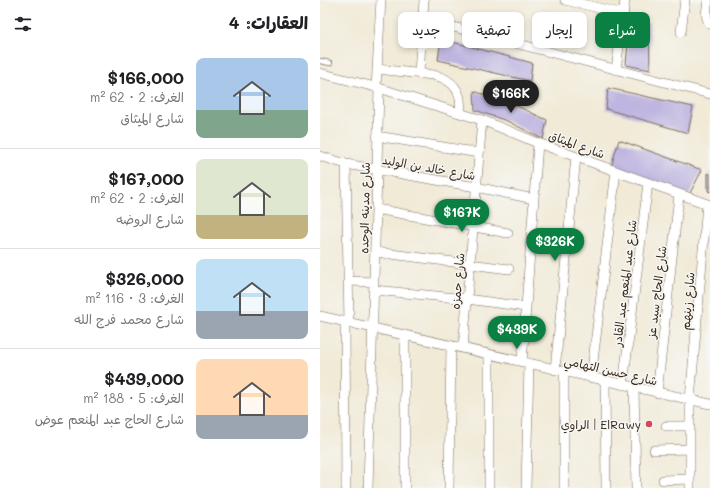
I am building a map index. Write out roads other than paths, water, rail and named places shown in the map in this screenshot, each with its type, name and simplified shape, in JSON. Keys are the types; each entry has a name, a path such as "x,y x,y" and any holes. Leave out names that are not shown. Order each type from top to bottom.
{"street":[{"name":"شارع مدينه الوحده","path":"368,488 378,136 377,69 382,0"},
{"path":"423,12 424,0"},
{"path":"565,0 616,12"},
{"path":"624,12 625,0"},
{"path":"681,32 685,0"},
{"path":"708,0 706,14 707,21 710,24"},
{"path":"454,27 710,94"},
{"path":"419,73 421,48"},
{"path":"616,70 619,48"},
{"path":"377,69 440,76 453,84 457,90 461,105 460,112"},
{"name":"شارع الميثاق","path":"320,73 460,112 538,143 709,205"},
{"name":"شارع حمزه","path":"463,348 482,120"},
{"path":"378,136 479,153"},
{"path":"526,488 526,307 538,143"},
{"name":"شارع خالد بن الوليد","path":"320,156 346,164 534,199"},
{"path":"564,488 560,370 576,157"},
{"path":"346,164 348,281 346,488"},
{"path":"591,378 616,171"},
{"name":"شارع عبد المنعم عبد القادر","path":"623,385 648,183"},
{"name":"شارع الحاج سيد عز","path":"657,393 680,195"},
{"name":"شارع زينهم","path":"690,483 690,400 709,205"},
{"path":"376,209 508,233"},
{"path":"375,252 509,269"},
{"path":"348,281 526,307"},
{"name":"شارع حسن التهامي","path":"320,316 710,404"},
{"path":"405,335 406,488"},
{"path":"449,488 452,346"},
{"path":"489,488 490,355"},
{"path":"606,381 606,488"},
{"path":"634,387 636,488"},
{"path":"666,426 690,426"},
{"path":"654,450 690,449"},
{"path":"663,480 690,483"}],"lane":[{"path":"320,61 330,63"}],"place":[{"name":"الراوي | ElRawy","path":"649,424"}]}
